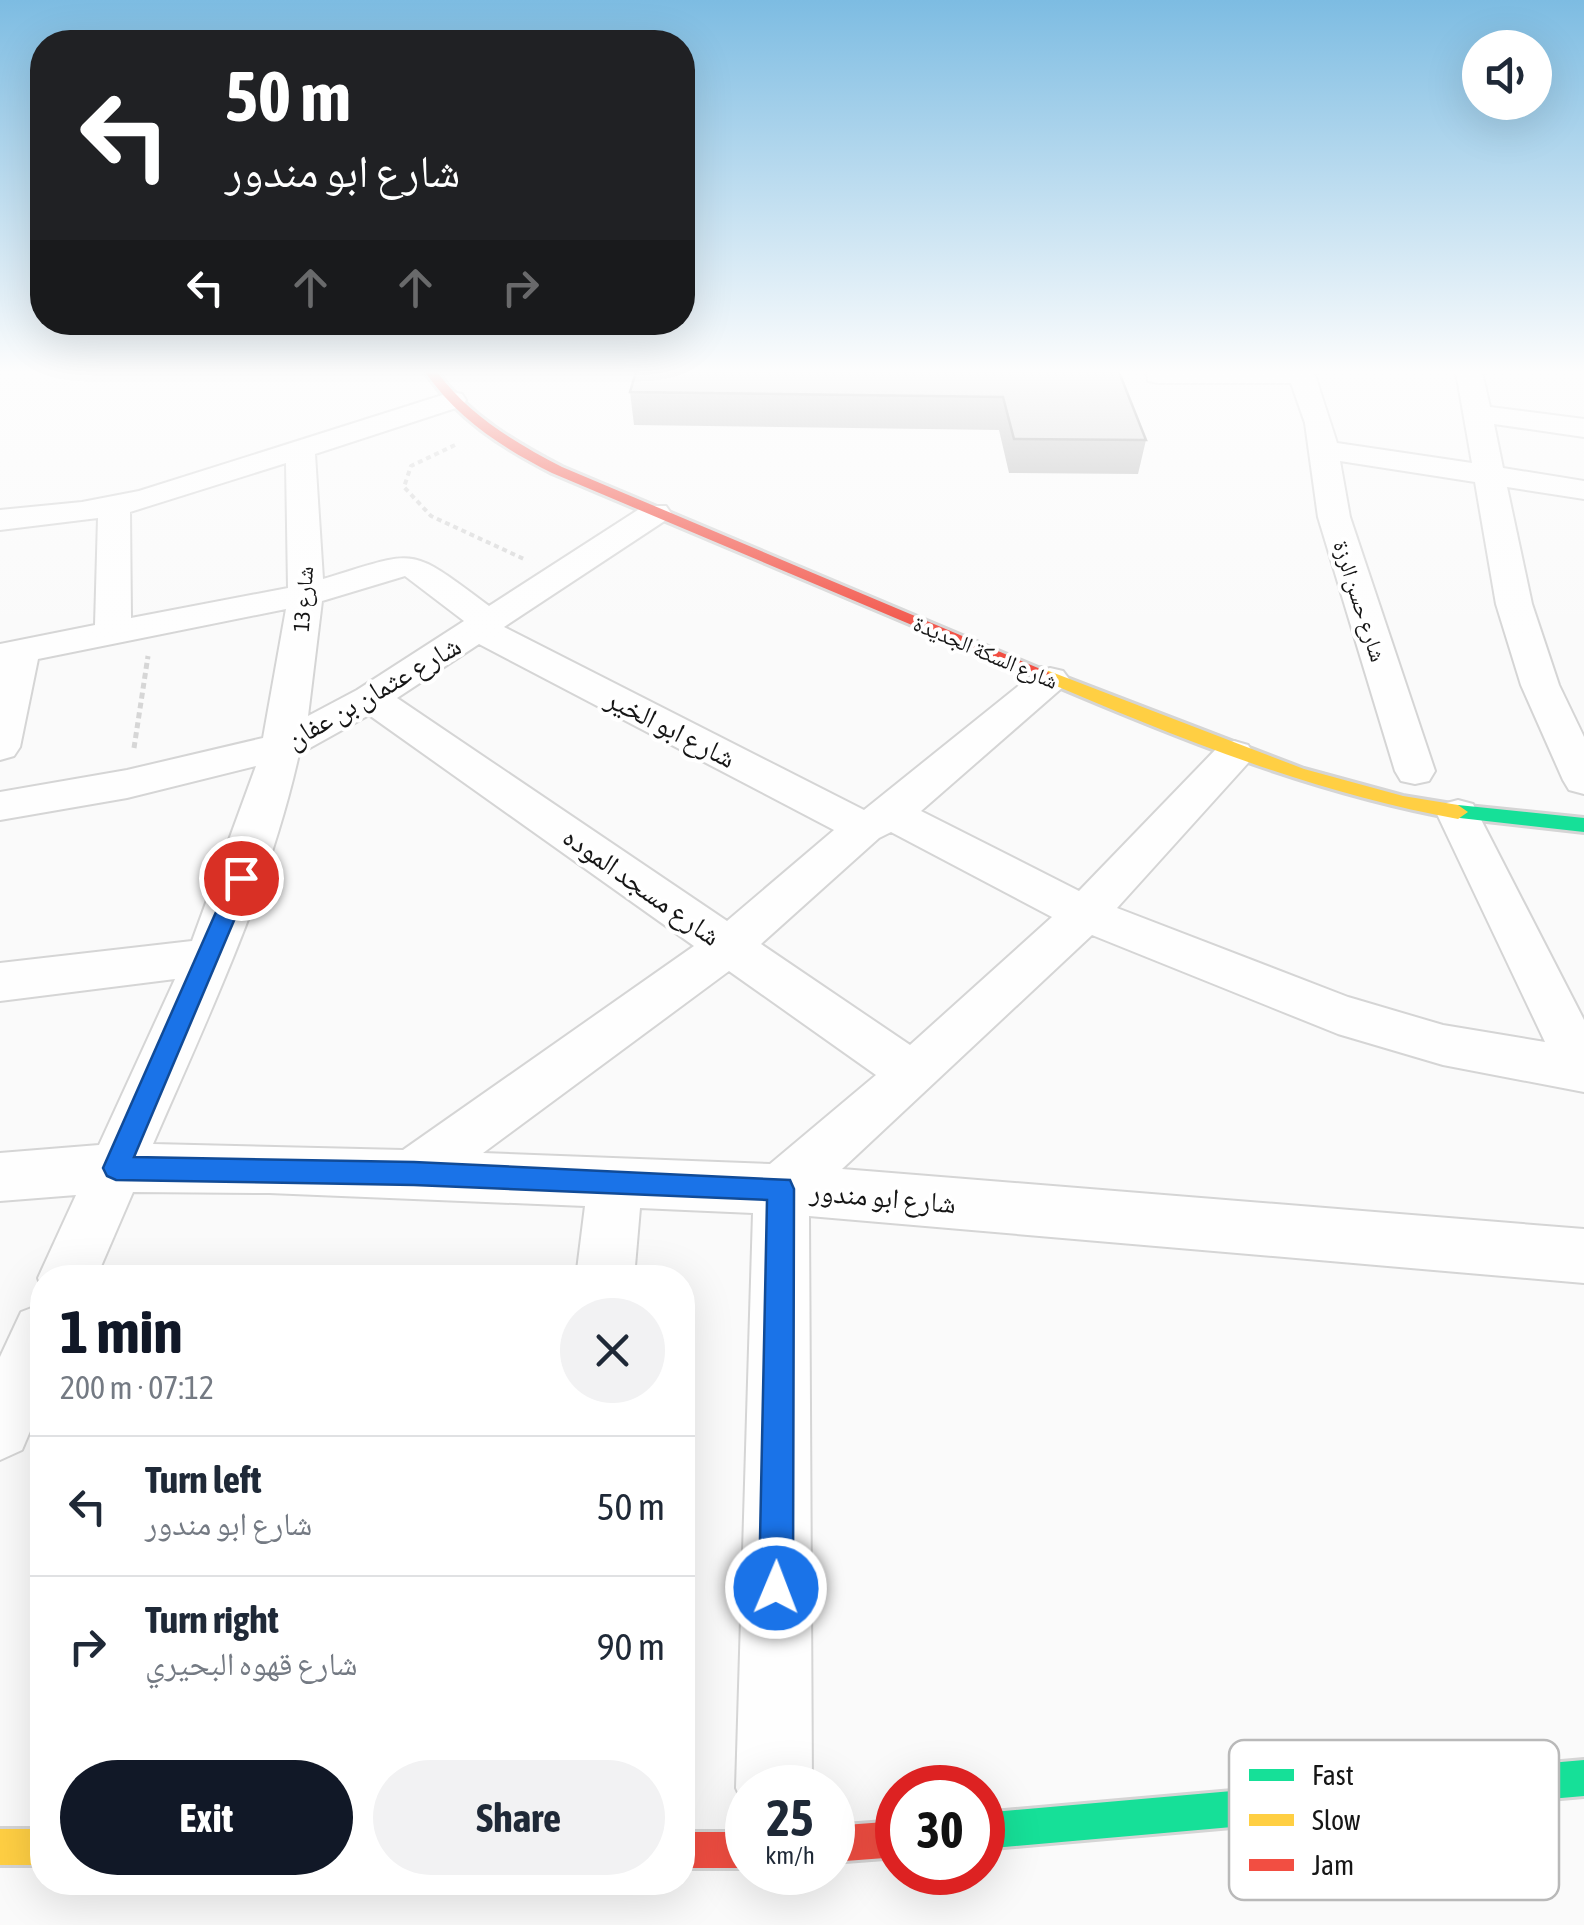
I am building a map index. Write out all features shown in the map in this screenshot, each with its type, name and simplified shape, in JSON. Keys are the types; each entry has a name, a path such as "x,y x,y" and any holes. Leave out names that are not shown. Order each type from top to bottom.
{"main road":[{"name":"شارع السكة الجديدة","path":"543,462 655,514 1234,754 1342,791 1458,814 1584,825"},
{"path":"1559,1780 1584,1778"},
{"path":"1005,1829 1229,1809"},
{"path":"0,1847 30,1847"},
{"path":"695,1850 725,1850"}],"street":[{"path":"0,520 114,506 258,462"},
{"name":"شارع 13","path":"73,1265 209,958 248,860 281,747 305,595 307,517 301,462"},
{"name":"شارع حسن الرزة","path":"1324,462 1334,517 1414,771"},
{"path":"1406,462 1584,490"},
{"path":"1485,462 1514,604 1534,669 1579,786"},
{"path":"113,632 114,506"},
{"name":"شارع عثمان بن عفان","path":"0,806 127,784 281,747 370,698 655,514"},
{"name":"شارع ابو الخير","path":"305,595 405,565 415,567 484,626 877,821 1085,914 1338,1014 1444,1046 1584,1071"},
{"path":"0,747 10,653 305,595"},
{"path":"414,1173 729,946 1050,679"},
{"name":"شارع مسجد الموده","path":"370,698 914,1074"},
{"path":"774,1765 780,1189 914,1074 1085,914 1234,754"},
{"path":"1458,814 1584,1071"},
{"path":"0,982 209,958"},
{"name":"شارع ابو مندور","path":"0,1176 116,1168 414,1173 780,1189 1584,1256"},
{"path":"606,1265 614,1182"},
{"path":"0,1428 30,1360"}],"path":[{"path":"420,462 411,466 404,486 431,516 560,576"},
{"path":"127,784 146,684 150,625"}],"traffic: fast":[{"path":"1458,812 1584,825"},
{"path":"1559,1780 1584,1778"},
{"path":"1005,1829 1229,1809"}],"traffic: slow":[{"path":"1041,673 1297,774 1458,812"},
{"path":"0,1847 30,1847"}],"traffic: jam":[{"path":"542,462 1041,673"},
{"path":"855,1842 875,1841"},
{"path":"695,1850 725,1850"}],"route":[{"path":"241,878 116,1168 414,1173 780,1189 776,1588"}]}
